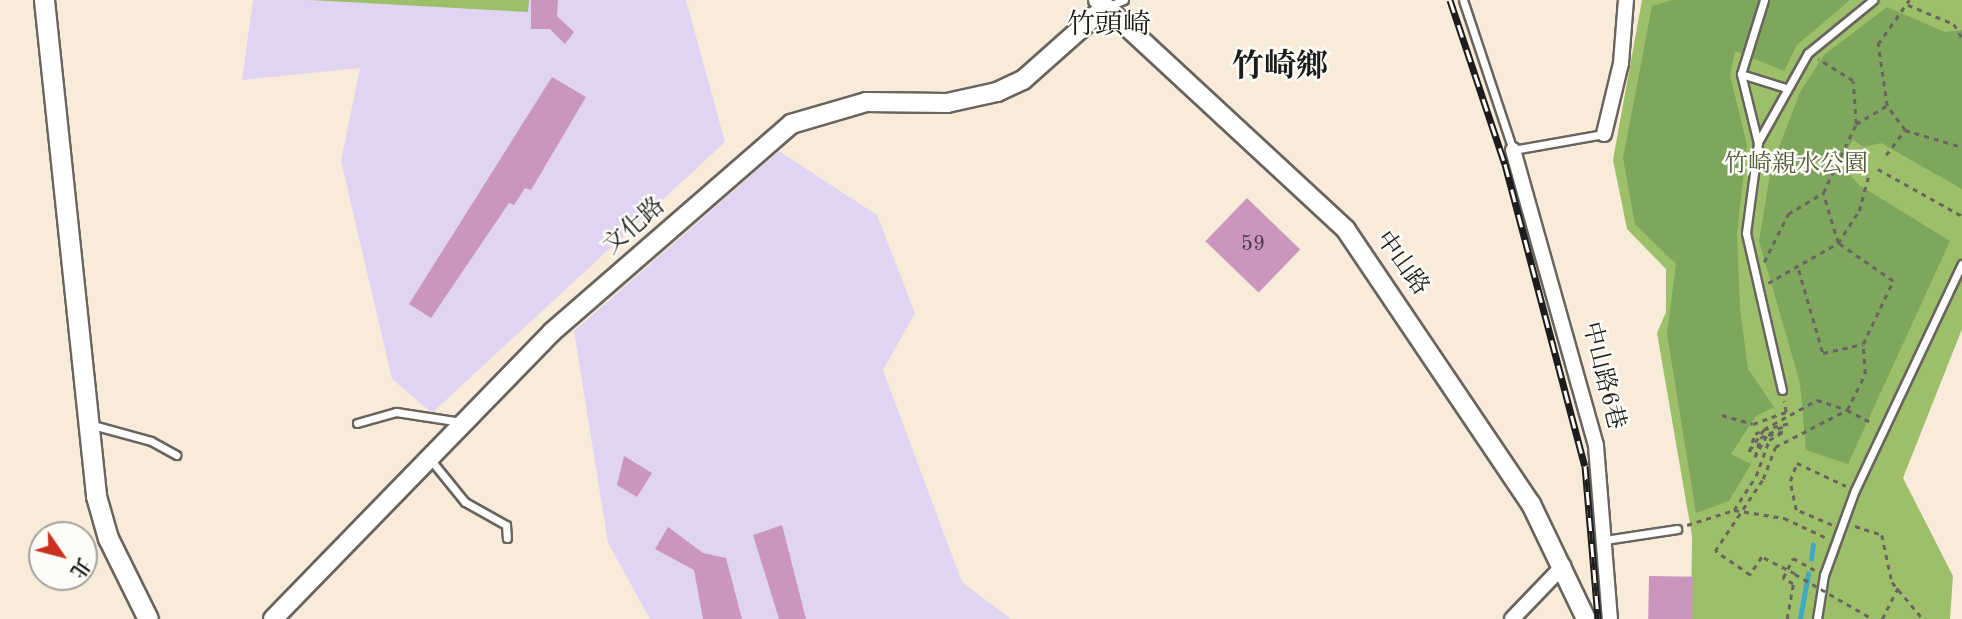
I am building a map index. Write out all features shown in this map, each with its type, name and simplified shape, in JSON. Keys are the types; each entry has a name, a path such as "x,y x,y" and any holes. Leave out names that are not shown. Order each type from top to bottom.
{"main road":[{"path":"44,0 96,496 108,538 148,619"}],"street":[{"path":"1605,134 1621,63 1626,0"},
{"name":"文化路","path":"272,619 552,332 791,124 866,102 947,103 997,92 1023,80 1101,4"},
{"name":"中山路","path":"1101,4 1346,230 1443,366 1563,566 1586,619"},
{"name":"中山路6巷","path":"1513,150 1596,446 1610,619"},
{"path":"1512,619 1563,566"}],"lane":[{"path":"1101,4 1124,0"},
{"name":"中山路6巷","path":"1463,0 1513,150"},
{"path":"1758,143 1741,74 1765,0"},
{"path":"1782,390 1755,284 1746,233 1758,143 1786,88 1808,53 1873,0"},
{"path":"1741,74 1786,88"},
{"path":"1513,150 1605,134"},
{"path":"1817,619 1824,575 1855,490 1962,264"},
{"path":"357,423 396,412 462,422"},
{"path":"89,424 151,440 176,455"},
{"path":"429,458 465,502 506,525 507,538"},
{"path":"1605,540 1676,529"}],"path":[{"path":"1909,0 1878,44 1886,106 1905,130 1962,147"},
{"path":"1908,5 1954,24 1962,38"},
{"path":"1755,284 1788,215 1823,194 1856,124 1853,81 1808,53"},
{"path":"1856,124 1886,106"},
{"path":"1886,155 1905,130"},
{"path":"1878,169 1962,216"},
{"path":"1755,284 1799,270 1838,243 1860,211 1868,177"},
{"path":"1823,194 1838,243 1893,281 1863,344 1866,374 1847,410 1775,447 1740,512 1715,551 1750,575 1762,557 1873,619"},
{"path":"1799,270 1824,353 1863,344"},
{"path":"1734,510 1759,467 1769,440 1783,432 1767,436 1755,457 1760,438 1788,424 1763,430 1746,450 1762,426 1787,419 1782,390"},
{"path":"1722,415 1753,424 1817,400 1847,410 1883,429"},
{"path":"1855,490 1797,463 1790,481 1796,510 1841,529 1858,526 1882,535 1898,589 1923,619"},
{"path":"1676,529 1734,510 1784,518 1836,543"},
{"path":"1787,619 1793,584 1783,578 1793,558 1824,575"},
{"path":"1882,619 1898,589"}],"shaded area":[{"path":"253,0 686,0 725,142 432,413 392,379 341,161 360,68 242,80"},
{"path":"779,151 877,215 915,313 883,370 962,582 1011,619 650,619 608,543 574,331"}],"green space":[{"path":"310,0 529,0 528,12"},
{"name":"竹崎親水公園","path":"1642,0 1962,0 1962,329 1903,478 1953,576 1950,619 1691,619 1692,536 1657,333 1666,312 1666,269 1627,229 1613,160"},
{"path":"1672,0 1850,0 1797,45 1784,71 1735,51 1730,75 1747,145 1737,234 1740,308 1748,369 1774,407 1756,416 1731,454 1751,464 1729,501 1696,513 1667,334 1676,264 1635,224 1623,158 1652,6"},
{"path":"1887,7 1945,32 1962,30 1962,189 1881,143 1864,147 1853,140 1839,163 1859,185 1950,241 1848,464 1806,450 1800,383 1759,241 1771,168 1800,92 1824,55"}],"building":[{"path":"531,0 558,0 557,16 574,32 565,44 550,29 531,29"},
{"path":"552,77 586,97 531,190 525,188 514,205 509,203 431,318 409,304"},
{"path":"1247,198 1300,249 1259,293 1205,241"},
{"path":"624,456 652,473 637,497 617,485"},
{"path":"782,525 806,619 779,619 753,535"},
{"path":"668,527 703,553 726,558 742,619 703,619 694,570 655,549"},
{"path":"1649,576 1693,577 1692,619 1648,619"}],"waterway":[{"path":"1811,559 1813,545"},
{"path":"1800,619 1808,574"}],"railway":[{"path":"1450,0 1505,164 1585,466 1598,619"}],"district":[{"name":"竹頭崎","path":"1109,26"},
{"name":"竹崎鄉","path":"1280,68"}]}
